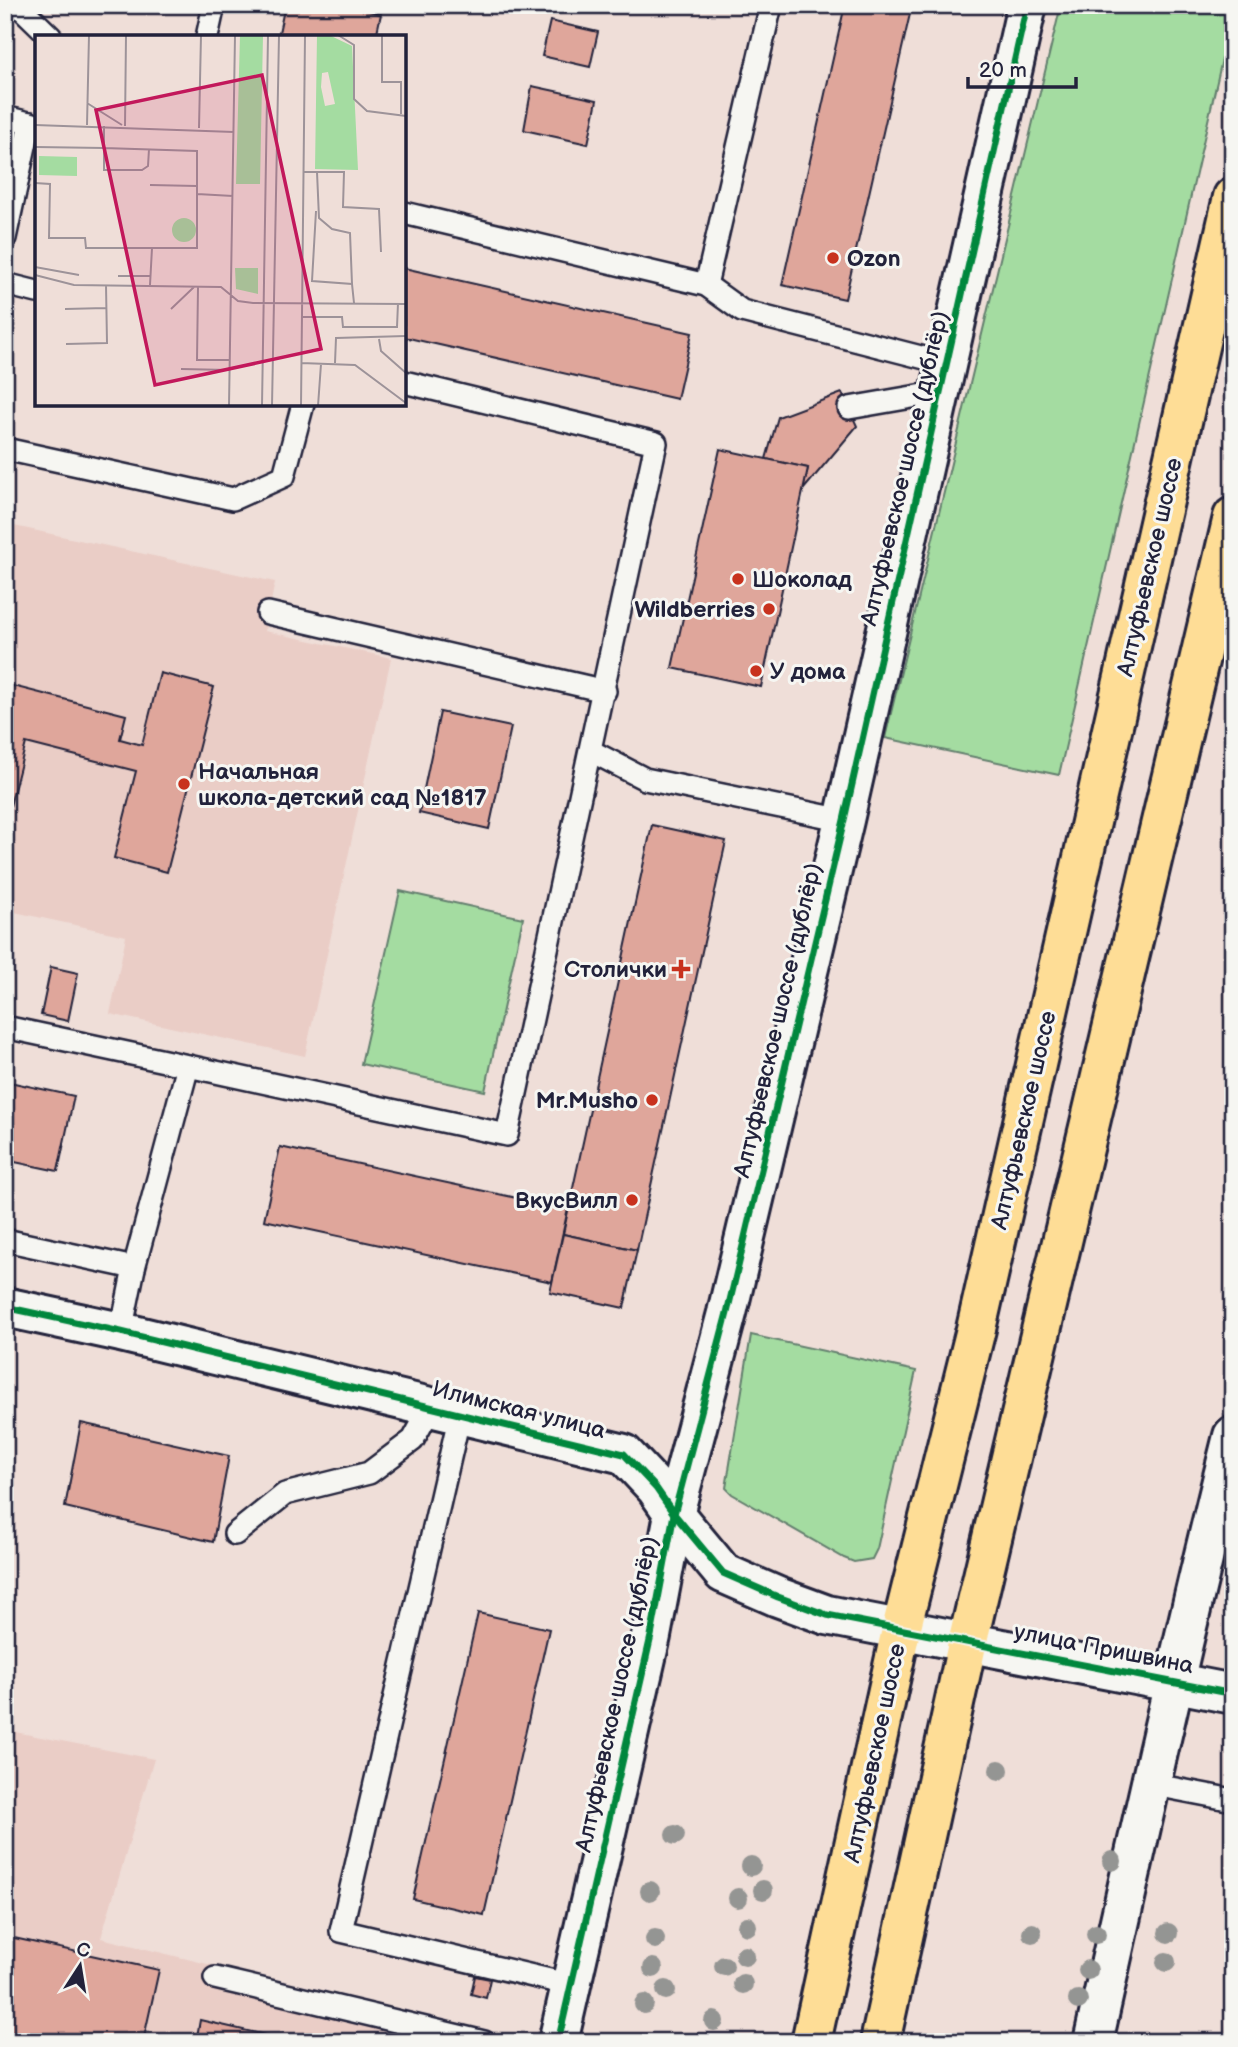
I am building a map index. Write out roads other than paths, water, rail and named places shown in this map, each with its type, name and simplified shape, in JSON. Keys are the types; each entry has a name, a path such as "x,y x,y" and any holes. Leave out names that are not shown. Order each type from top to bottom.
{"main road":[{"name":"Алтуфьевское шоссе","path":"811,2042 901,1630 979,1316 1233,197"},
{"path":"880,2042 968,1640 1233,517"}],"street":[{"name":"Алтуфьевское шоссе (дублёр)","path":"558,2042 651,1636 674,1514 727,1313 844,820 1027,5"},
{"name":"Илимская улица","path":"5,1307 121,1332 624,1454 656,1488 723,1573 827,1615 968,1640"},
{"path":"624,1454 664,1451 697,1423"},
{"path":"1093,2042 1150,1784 1233,1436"},
{"name":"улица Пришвина","path":"968,1640 1233,1694"}],"lane":[{"path":"18,5 49,35"},
{"path":"207,35 214,5"},
{"path":"706,285 771,5"},
{"path":"5,117 33,124 5,238"},
{"path":"406,213 706,285 742,311 944,378"},
{"path":"5,284 35,292"},
{"path":"849,408 944,378"},
{"path":"5,1027 507,1135 605,691 656,443 406,382"},
{"path":"5,449 233,499 284,476 302,406"},
{"path":"268,613 605,691"},
{"path":"591,751 645,779 844,820"},
{"path":"121,1332 134,1268 188,1066"},
{"path":"5,1240 134,1268"},
{"path":"235,1534 285,1494 369,1473 446,1411"},
{"path":"446,1411 341,1931 571,1985"},
{"path":"1150,1784 1233,1800"},
{"path":"215,1978 484,2042"}],"place":[{"name":"Ozon","path":"833,258"},
{"name":"Шоколад","path":"738,579"},
{"name":"Wildberries","path":"769,609"},
{"name":"У дома","path":"756,671"},
{"name":"Начальная школа-детский сад №1817","path":"184,784"},
{"name":"Столички","path":"681,969"},
{"name":"Mr.Musho","path":"652,1100"},
{"name":"ВкусВилл","path":"632,1200"}]}
